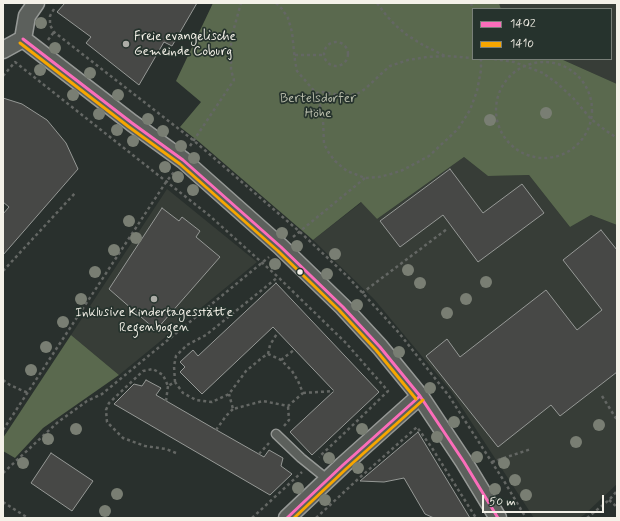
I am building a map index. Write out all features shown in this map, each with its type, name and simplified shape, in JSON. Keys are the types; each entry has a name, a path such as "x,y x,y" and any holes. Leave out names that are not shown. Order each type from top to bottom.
{"street":[{"path":"23,39 26,16 36,3"},
{"path":"3,50 23,39"},
{"path":"23,39 132,124 183,160 281,247 343,307 380,347 420,396 464,462 498,518"},
{"path":"287,518 420,396"}],"lane":[{"path":"276,434 301,458 328,479"}],"path":[{"path":"183,160 193,140 234,80 231,70 231,39 241,3"},
{"path":"276,3 288,18 292,32 297,71 316,93 323,119 324,144 328,153 347,171 365,178 391,174 413,165 429,156 458,129 470,110 477,90 481,70 481,60"},
{"path":"378,3 395,25 407,35 423,45 446,56"},
{"path":"336,42 343,44 348,50 348,58 346,62 338,66 334,66 327,62 324,54 326,47 336,42"},
{"path":"295,55 324,54"},
{"path":"316,93 323,92 346,95 357,94 365,89 390,66 408,60 446,56 472,58"},
{"path":"501,60 514,62 542,73 558,84 574,99 591,119 604,130 617,138"},
{"path":"3,76 15,62 210,216 278,277 346,343 388,391 252,518"},
{"path":"546,62 556,64 574,73 587,89 592,109 591,119 583,138 568,152 548,158 532,157 518,151 509,144 503,136 498,126 496,116 498,95 502,86 516,71 535,63 546,62"},
{"path":"281,247 365,178"},
{"path":"3,430 166,182"},
{"path":"3,271 76,192"},
{"path":"362,294 447,229"},
{"path":"3,472 58,422 87,401 102,394 262,263"},
{"path":"278,277 206,335 187,345 181,350 176,356 174,366 175,382 183,393 196,400 212,402 229,394 246,371 268,354 270,345 278,332"},
{"path":"281,360 294,350"},
{"path":"268,354 281,360 292,371 298,381 302,393"},
{"path":"166,401 168,386 163,376 153,370 143,371 109,403 106,410 107,422 123,438 145,446 166,449 176,453"},
{"path":"3,380 28,394"},
{"path":"168,386 175,382"},
{"path":"216,430 232,409 263,401 288,406 302,393 334,391"},
{"path":"229,394 232,409"},
{"path":"602,396 617,420"},
{"path":"316,518 417,427 476,518"},
{"path":"492,462 531,449"},
{"path":"587,518 609,500 617,491"},
{"path":"609,500 617,507"},
{"path":"3,502 28,518"}],"shaded area":[{"path":"499,3 617,3 617,84 563,60 612,60 612,8 501,8"},
{"path":"464,157 488,176 529,175 570,227 591,215 617,225 617,484 579,518 534,518 451,391 374,299 313,240 362,202 377,219"},
{"name":"Inklusive Kindertagesstätte Regenbogen","path":"167,189 257,262 119,375 71,335"}],"green space":[{"name":"Bertelsdorfer Höhe","path":"213,3 499,3 501,8 472,8 472,60 563,60 617,84 617,225 591,215 570,227 529,175 488,176 464,157 377,219 361,202 313,240 180,127 201,102 176,81"},
{"path":"71,335 119,375 43,428 15,458 3,451 3,438"}],"building":[{"name":"Freie evangelische Gemeinde Coburg","path":"65,3 197,3 172,46 164,42 139,85 86,43 91,37 57,12"},
{"path":"3,98 22,104 47,120 66,143 78,169 3,255 3,214 9,207 3,202"},
{"path":"450,169 483,213 522,184 544,213 478,262 443,215 400,247 380,221"},
{"path":"162,208 179,221 182,217 200,231 196,237 220,257 156,330 109,289"},
{"path":"601,230 617,250 617,372 560,416 551,405 498,447 426,356 447,339 460,357 546,290 577,330 602,310 563,260"},
{"path":"276,283 379,392 312,455 290,432 334,391 273,327 202,394 180,372 185,367 180,362 193,350 198,356"},
{"path":"146,380 161,388 156,395 213,428 264,457 269,450 283,458 281,466 292,474 270,495 114,404 134,384 142,386"},
{"path":"418,432 470,518 434,518 425,514 404,478 384,482 360,481"},
{"path":"51,453 93,481 72,511 31,483"}],"transit line":[{"name":"1402","path":"23,39 132,123 183,160 281,247 343,307 380,347 420,396 464,462 498,518"},
{"name":"1410","path":"20,43 129,127 180,164 278,251 339,310 376,350 416,399"},
{"name":"1402","path":"287,518 343,465 420,396"},
{"name":"1410","path":"294,518 423,400"}],"place":[{"name":"Freie evangelische Gemeinde Coburg","path":"126,44"},
{"name":"Inklusive Kindertagesstätte Regenbogen","path":"154,299"}]}
